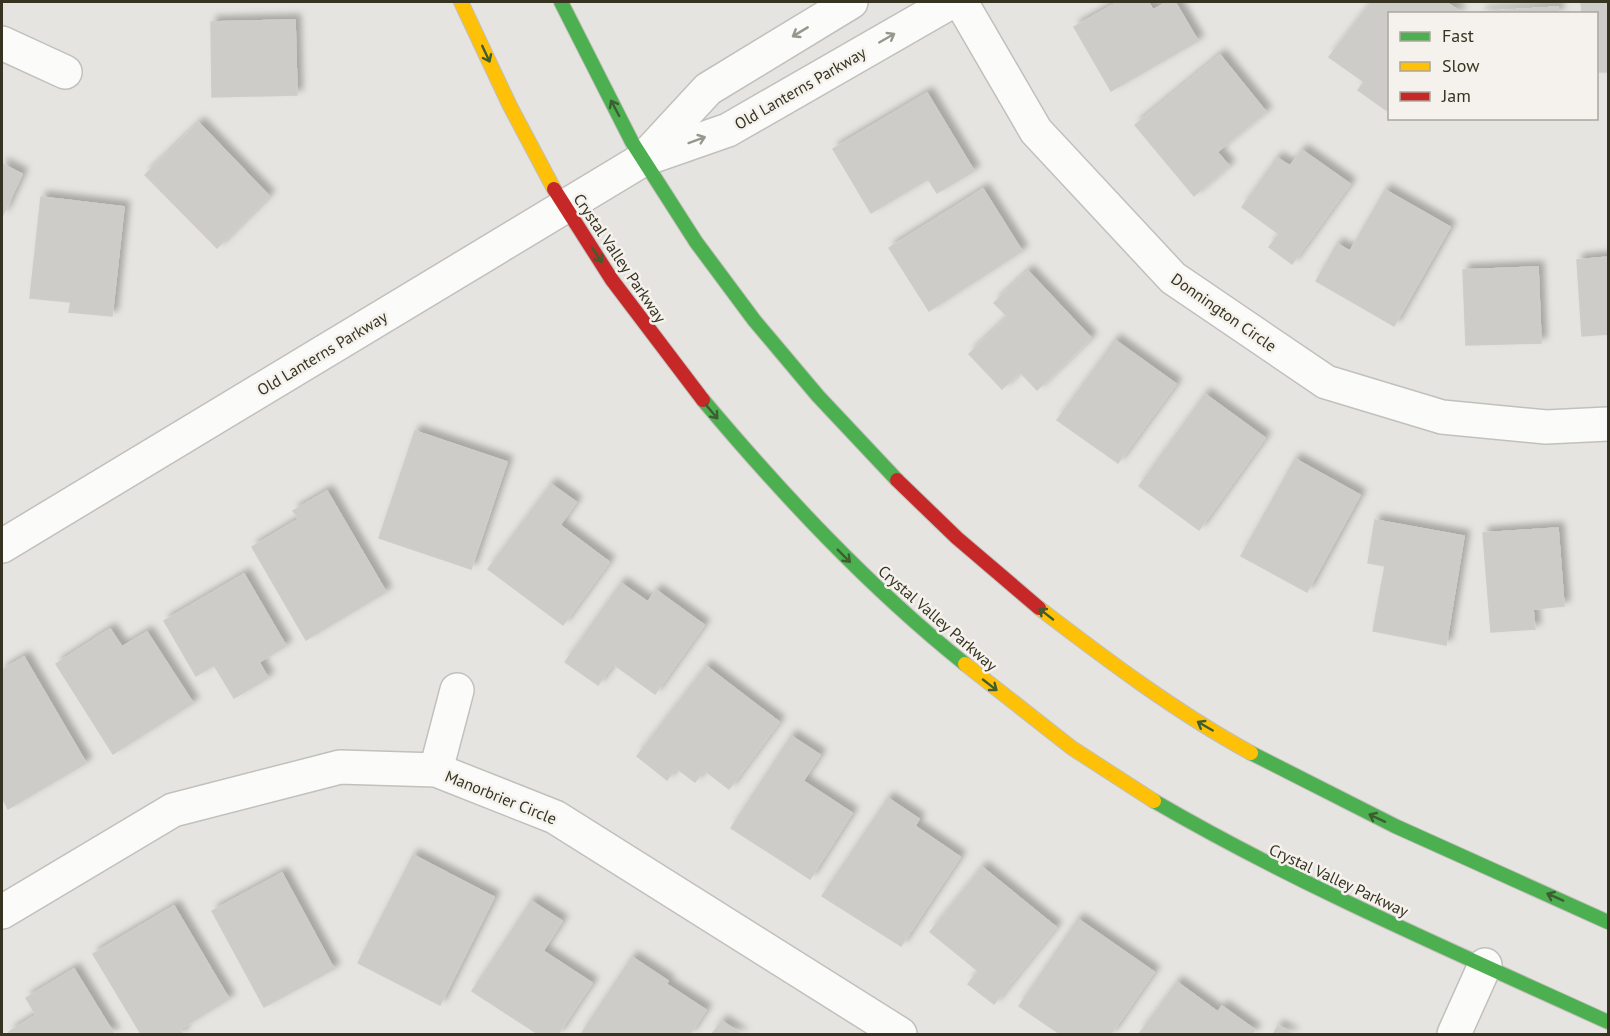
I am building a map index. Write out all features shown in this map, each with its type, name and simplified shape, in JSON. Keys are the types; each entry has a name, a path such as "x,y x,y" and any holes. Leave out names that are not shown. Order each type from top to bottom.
{"main road":[{"name":"Crystal Valley Parkway","path":"461,2 509,103 564,207 631,306 709,408 768,477 881,592 967,667 1061,741 1142,795 1246,855 1336,899 1608,1022"},
{"path":"561,2 642,160 705,253 779,350 857,440 943,526 1024,597 1114,667 1190,717 1289,774 1374,816 1608,922"}],"street":[{"name":"Old Lanterns Parkway","path":"642,160 708,88 850,2"},
{"name":"Old Lanterns Parkway","path":"2,546 642,160 728,130 951,2"},
{"name":"Donnington Circle","path":"961,2 1036,131 1173,278 1326,382 1442,417 1546,427 1608,424"},
{"path":"2,42 66,72"},
{"path":"436,770 457,690"},
{"name":"Manorbrier Circle","path":"2,912 173,810 340,767 436,770 555,817 900,1035"},
{"path":"1454,1035 1485,965"}],"building":[{"path":"1118,2 1148,2 1153,10 1168,2 1175,2 1198,41 1111,91 1074,27"},
{"path":"1371,2 1446,2 1460,12 1388,12 1388,108 1386,110 1358,90 1364,82 1329,57"},
{"path":"1581,2 1608,2 1608,72 1598,72 1598,12 1582,12"},
{"path":"1558,7 1558,12 1481,12"},
{"path":"295,20 297,95 212,97 211,22"},
{"path":"1220,55 1266,112 1217,152 1229,166 1194,196 1135,125"},
{"path":"927,93 974,171 937,193 928,179 871,213 833,149"},
{"path":"199,123 269,196 217,248 145,175"},
{"path":"1302,150 1350,184 1292,264 1269,247 1279,234 1242,207 1277,158 1290,166"},
{"path":"2,164 22,174 2,217"},
{"path":"983,189 1022,251 929,311 889,248"},
{"path":"1385,190 1450,227 1394,326 1316,281 1337,244 1350,251"},
{"path":"41,197 124,207 112,316 69,312 71,302 30,298"},
{"path":"1608,257 1608,334 1582,336 1577,260"},
{"path":"1538,267 1541,343 1466,345 1463,270"},
{"path":"1028,271 1091,338 1037,390 1020,372 1002,389 969,354 1008,317 994,303"},
{"path":"1115,340 1176,384 1118,463 1057,420"},
{"path":"1205,394 1265,438 1199,530 1139,486"},
{"path":"415,431 507,462 471,569 379,538"},
{"path":"1295,459 1360,495 1307,592 1241,556"},
{"path":"551,484 576,502 560,525 609,562 563,625 488,569"},
{"path":"327,491 386,592 306,640 252,547 299,519 293,511"},
{"path":"1375,520 1464,536 1446,645 1373,631 1385,566 1368,563"},
{"path":"1558,528 1564,606 1533,609 1535,629 1491,632 1483,533"},
{"path":"244,574 286,646 259,662 268,678 234,698 214,665 196,676 164,621"},
{"path":"621,583 648,602 656,590 704,625 655,694 613,664 598,685 565,662"},
{"path":"110,629 122,647 147,632 193,703 113,754 56,664"},
{"path":"24,657 86,763 8,809 2,797 2,670"},
{"path":"706,666 779,722 729,789 704,770 695,782 676,768 667,780 637,756"},
{"path":"791,736 820,755 803,781 852,813 810,879 731,828"},
{"path":"888,798 919,819 915,826 960,857 901,946 822,896"},
{"path":"413,855 494,897 440,1005 358,963"},
{"path":"982,867 1056,927 994,1004 968,984 978,971 930,932"},
{"path":"282,873 334,969 264,1007 212,911"},
{"path":"531,901 562,921 543,951 592,983 558,1034 538,1034 472,991"},
{"path":"174,906 229,999 180,1029 183,1034 141,1034 93,954"},
{"path":"1078,919 1154,972 1111,1034 1060,1034 1019,1006"},
{"path":"632,957 668,981 666,984 706,1010 690,1034 581,1034"},
{"path":"74,969 114,1034 10,1034 9,1032 36,1015 26,998"},
{"path":"1177,982 1218,1012 1222,1006 1255,1030 1252,1034 1139,1034"},
{"path":"722,1021 741,1034 712,1034"},
{"path":"1278,1026 1293,1034 1273,1034"}],"traffic: fast":[{"path":"561,2 632,142 696,242 754,320 818,396 897,480"},
{"path":"703,400 795,505 894,603 965,664"},
{"path":"1251,753 1395,826 1608,922"},
{"path":"1154,801 1321,890 1608,1022"}],"traffic: slow":[{"path":"461,2 510,106 554,189"},
{"path":"1039,608 1169,703 1251,753"},
{"path":"965,664 1072,748 1154,801"}],"traffic: jam":[{"path":"554,189 612,280 703,400"},
{"path":"897,480 957,538 1039,608"}]}
